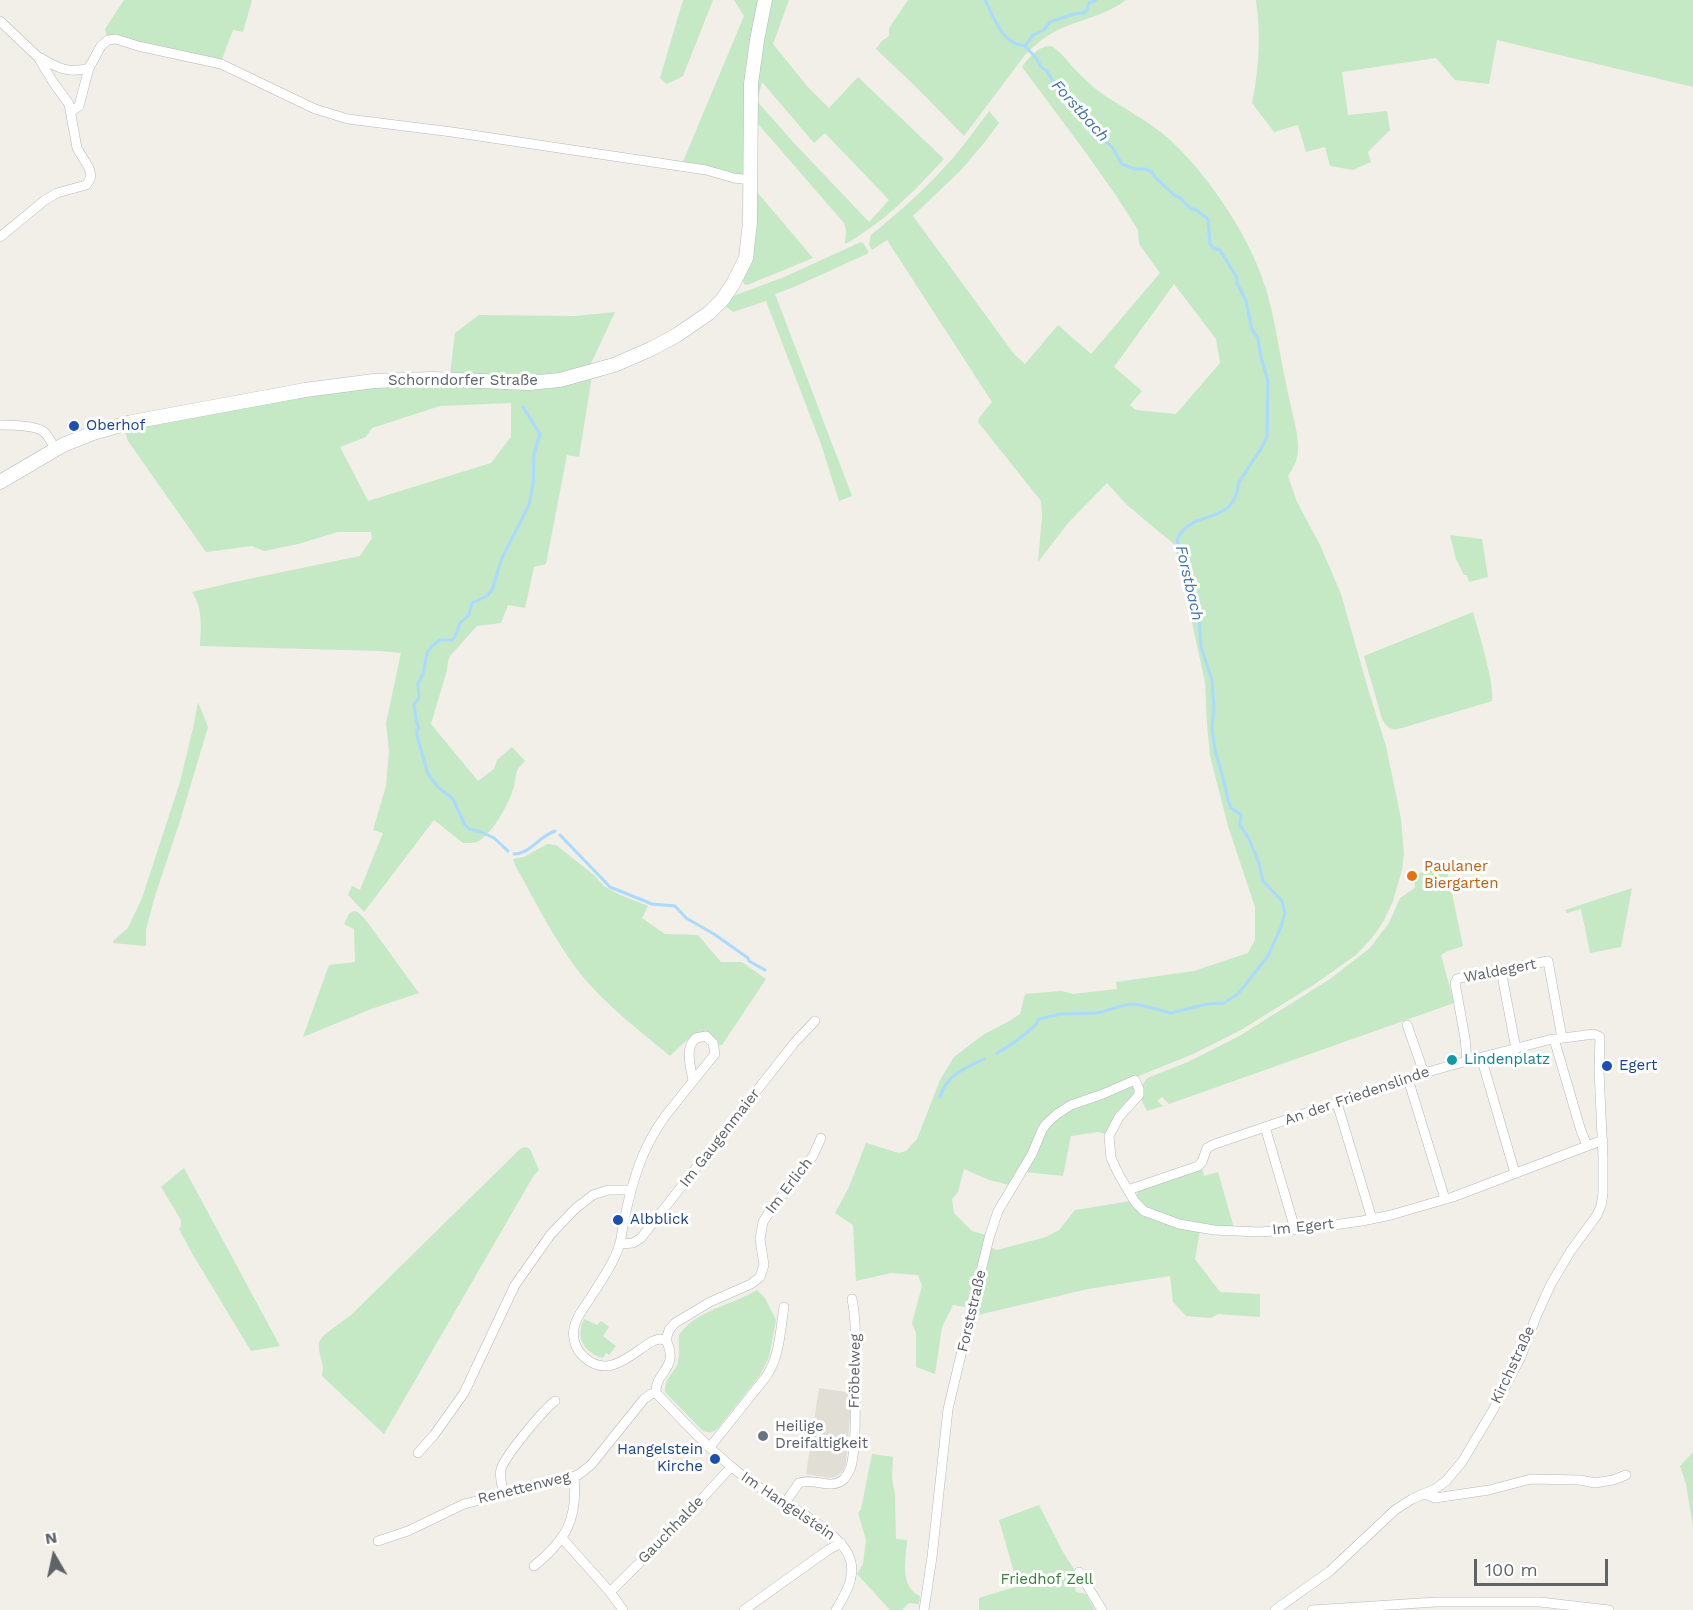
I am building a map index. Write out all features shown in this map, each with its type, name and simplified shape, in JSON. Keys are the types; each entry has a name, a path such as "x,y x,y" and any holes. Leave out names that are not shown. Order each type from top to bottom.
{"main road":[{"name":"Schorndorfer Straße","path":"0,482 55,449 86,435 122,424 232,403 374,381 410,379 539,382 570,378 614,365 682,332 709,313 729,291 741,271 747,251 750,222 751,84 765,0"}],"street":[{"path":"0,21 38,57 69,104 78,148 90,171 89,181 83,186 65,190 50,197 0,237"},
{"path":"72,111 80,106 89,68 101,46 111,39 221,64 315,109 348,119 706,170 750,180"},
{"path":"38,57 64,70 75,71 89,68"},
{"path":"0,425 42,430 55,449"},
{"name":"Waldegert","path":"1467,1060 1455,981 1460,978 1548,962 1558,1039"},
{"path":"1501,970 1516,1049"},
{"name":"Im Gaugenmaier","path":"620,1244 633,1243 641,1238 795,1042 815,1021"},
{"path":"1407,1025 1424,1073"},
{"name":"An der Friedenslinde","path":"1128,1190 1198,1166 1209,1147 1424,1073 1467,1060 1558,1039 1594,1034 1600,1039"},
{"path":"1558,1039 1581,1131 1587,1145"},
{"name":"Kirchstraße","path":"1275,1610 1330,1571 1391,1513 1408,1501 1439,1486 1457,1469 1466,1456 1520,1359 1555,1277 1598,1213 1603,1194 1600,1039"},
{"path":"1481,1057 1515,1173"},
{"path":"1408,1079 1445,1200"},
{"name":"Im Egert","path":"1134,1080 1139,1089 1138,1095 1120,1115 1109,1136 1113,1161 1135,1202 1144,1211 1187,1226 1237,1232 1259,1232 1317,1228 1371,1220 1445,1200 1603,1140"},
{"name":"Forststraße","path":"924,1610 948,1409 964,1348 979,1275 996,1215 1032,1154 1041,1130 1048,1121 1071,1105 1134,1080"},
{"path":"666,1340 653,1341 626,1360 606,1366 583,1356 577,1347 574,1332 576,1321 620,1244 638,1164 648,1141 693,1081"},
{"path":"1337,1103 1371,1220"},
{"path":"1265,1127 1295,1229"},
{"name":"Im Erlich","path":"666,1340 669,1330 675,1323 710,1302 751,1284 757,1279 763,1270 764,1262 760,1235 763,1222 813,1156 820,1138"},
{"path":"418,1453 464,1394 515,1285 545,1241 571,1213 590,1197 604,1191 631,1190"},
{"name":"Fröbelweg","path":"785,1503 799,1483 806,1481 836,1483 845,1478 850,1467 855,1401 855,1318 852,1299"},
{"path":"710,1447 770,1370 776,1357 784,1307"},
{"name":"Renettenweg","path":"378,1541 408,1531 464,1504 574,1477 591,1465 644,1399 656,1393 657,1384 670,1362 666,1340"},
{"name":"Im Hangelstein","path":"656,1393 731,1467 829,1532 841,1543 850,1557 852,1569 849,1585 836,1610"},
{"path":"504,1493 500,1476 503,1464 544,1410 555,1401"},
{"name":"Gauchhalde","path":"610,1592 678,1525 731,1467"},
{"path":"1424,1494 1433,1498 1444,1497 1492,1490 1534,1479 1580,1480 1595,1483 1614,1480 1626,1475"},
{"path":"534,1566 562,1539 574,1506 574,1477"},
{"path":"562,1539 610,1592 623,1610"},
{"path":"744,1610 841,1543"},
{"path":"1079,1572 1102,1610"},
{"path":"1312,1610 1436,1602 1540,1602 1609,1610"}],"shaded area":[{"path":"819,1388 852,1393 846,1463 843,1471 830,1478 806,1474"}],"green space":[{"path":"124,0 252,0 243,32 233,30 221,62 107,37 105,29"},
{"path":"683,0 713,0 683,76 667,84 660,78"},
{"path":"734,0 761,0 745,173 741,175 682,164 744,16"},
{"path":"769,0 789,0 773,44 807,86 829,108 858,77 944,159 886,216 845,244 844,223 754,122 754,101","holes":["762,82 814,143 825,133 889,200 869,222 757,101"]},
{"path":"908,0 1126,0 1102,13 1068,25 1045,37 1025,55 964,136 876,49 889,36 889,28"},
{"path":"1256,0 1693,0 1693,87 1497,40 1489,84 1455,80 1436,58 1342,72 1348,115 1387,111 1390,130 1368,152 1371,162 1353,170 1330,166 1325,147 1306,152 1298,125 1274,132 1252,103 1258,52"},
{"path":"1050,46 1056,49 1095,88 1153,126 1183,152 1212,187 1238,227 1258,267 1272,311 1297,434 1297,456 1288,476 1297,502 1320,545 1341,594 1386,746 1401,819 1404,854 1393,901 1383,922 1356,955 1312,986 1241,1030 1193,1054 1129,1080 1136,1092 1107,1134 1098,1132 1071,1136 1063,1176 1024,1172 1009,1185 989,1180 964,1169 958,1192 952,1199 954,1213 972,1231 986,1235 989,1247 997,1250 1046,1237 1059,1230 1075,1210 1131,1201 1200,1230 1195,1259 1220,1292 1260,1294 1260,1317 1218,1314 1211,1318 1186,1316 1173,1302 1170,1276 1088,1289 974,1316 975,1303 965,1302 965,1307 953,1305 942,1327 935,1374 916,1367 916,1333 912,1323 922,1286 918,1275 891,1273 856,1281 853,1225 835,1213 849,1187 866,1143 899,1153 906,1151 917,1139 940,1080 954,1057 983,1035 1020,1014 1025,994 1061,991 1073,994 1117,989 1116,982 1194,971 1248,953 1255,940 1255,907 1228,826 1210,756 1205,682 1175,545 1127,505 1107,483 1069,522 1038,562 1041,501 978,422 992,402 887,240 872,250 869,245 871,235 938,175 989,111 999,123 961,170 913,216 1014,354 1025,364 1058,325 1091,354 1160,273 1139,244 1138,230 1117,197 1022,67 1034,53","holes":["1174,284 1216,339 1220,363 1176,414 1136,410 1130,405 1142,391 1114,367"]},
{"path":"755,192 813,258 747,285 744,284 742,278"},
{"path":"861,242 869,253 775,294 852,496 839,501 821,444 766,301 733,312 724,305 736,295 784,277"},
{"path":"615,312 589,368 545,377 450,375 455,333 479,315 575,316"},
{"path":"592,376 579,457 567,455 546,564 534,567 525,608 508,605 501,623 477,626 450,656 431,724 478,781 494,769 497,760 512,747 525,761 517,770 509,801 489,833 477,842 463,843 434,820 364,912 348,895 352,886 360,890 383,833 373,830 386,786 389,751 386,723 401,653 200,646 200,611 192,592 360,556 372,538 371,532 338,532 264,551 252,546 206,552 128,441 124,429 356,387","holes":["511,403 511,437 491,463 368,501 340,447 366,437 372,428 440,406"]},
{"path":"1450,535 1482,539 1488,577 1469,582 1456,559"},
{"path":"1473,612 1489,671 1492,701 1402,728 1388,727 1382,719 1364,656"},
{"path":"198,702 208,727 154,899 146,930 146,946 113,943 128,928 142,898 180,782"},
{"path":"547,844 556,845 594,875 604,886 648,906 642,918 665,934 698,935 721,962 742,962 766,979 722,1045 719,1045 711,1034 698,1034 688,1039 670,1056 622,1016 589,984 553,933 513,859 524,857"},
{"path":"1446,865 1463,946 1441,955 1454,1003 1169,1104 1162,1097 1157,1101 1163,1106 1147,1111 1140,1097 1147,1078 1188,1062 1241,1035 1330,979 1370,948 1389,923 1400,898 1415,888 1414,875"},
{"path":"1632,888 1621,947 1590,953 1581,909 1567,913 1565,910"},
{"path":"353,911 358,912 365,919 419,993 371,1009 303,1037 329,965 355,962 354,929 344,924"},
{"path":"525,1147 530,1149 539,1170 384,1434 322,1376 319,1342 324,1335 351,1315 520,1149"},
{"path":"184,1168 280,1346 251,1351 193,1255 179,1229 181,1220 161,1187"},
{"path":"1202,1169 1204,1176 1218,1172 1234,1228 1184,1222 1151,1211 1137,1198 1137,1193 1143,1187"},
{"path":"757,1290 765,1298 776,1320 769,1357 760,1375 718,1428 712,1432 706,1432 665,1392 667,1381 678,1361 679,1335 686,1327 705,1314"},
{"path":"584,1319 597,1325 601,1321 609,1327 603,1336 616,1346 609,1355 606,1353 603,1358 596,1356 586,1348 580,1332"},
{"path":"1693,1452 1693,1528 1686,1484 1680,1466"},
{"path":"872,1454 893,1457 896,1539 907,1540 906,1579 913,1592 920,1596 919,1604 909,1603 902,1610 890,1610 857,1574 863,1564 866,1540 858,1513 861,1509"},
{"name":"Friedhof Zell","path":"1039,1505 1063,1552 1079,1577 1079,1582 1075,1587 1076,1592 1086,1594 1095,1610 979,1610 979,1598 1018,1586 999,1520"}],"waterway":[{"name":"Forstbach","path":"985,0 1005,35 1017,44 1025,46 1036,58 1056,87 1069,96 1079,115 1112,147 1122,164 1152,172 1175,196 1208,219 1210,244 1213,248 1220,250 1237,278 1237,283 1246,301 1252,330 1258,338 1268,381 1267,437 1239,482 1236,497 1229,506 1221,512 1192,523 1177,540 1199,618 1201,647 1212,680 1214,709 1212,727 1215,750 1228,800 1231,808 1241,815 1240,825 1259,863 1263,881 1282,901 1285,913 1268,956 1238,994 1224,1003 1207,1004 1171,1013 1130,1004 1097,1013 1061,1014 1039,1019 1027,1032 997,1053"},
{"path":"1025,46 1033,35 1044,30 1050,22 1083,13 1087,10 1089,3 1096,0"},
{"path":"508,851 494,838 469,829 453,799 438,787 428,774 417,736 419,728 414,704 419,698 418,683 423,674 427,653 440,640 452,640 460,623 469,615 472,603 487,596 492,590 502,558 529,505 533,485 534,454 540,434 523,407"},
{"path":"514,854 525,851 555,831"},
{"path":"560,835 610,887 652,904 675,906 686,918 714,934 749,961 765,970"},
{"name":"Forstbach","path":"940,1097 952,1078 963,1069 984,1059"}],"place":[{"name":"Oberhof","path":"74,426"},
{"name":"Paulaner Biergarten","path":"1412,876"},
{"name":"Lindenplatz","path":"1452,1060"},
{"name":"Egert","path":"1607,1066"},
{"name":"Albblick","path":"618,1220"},
{"name":"Heilige Dreifaltigkeit","path":"763,1436"},
{"name":"Hangelstein Kirche","path":"715,1459"}]}
